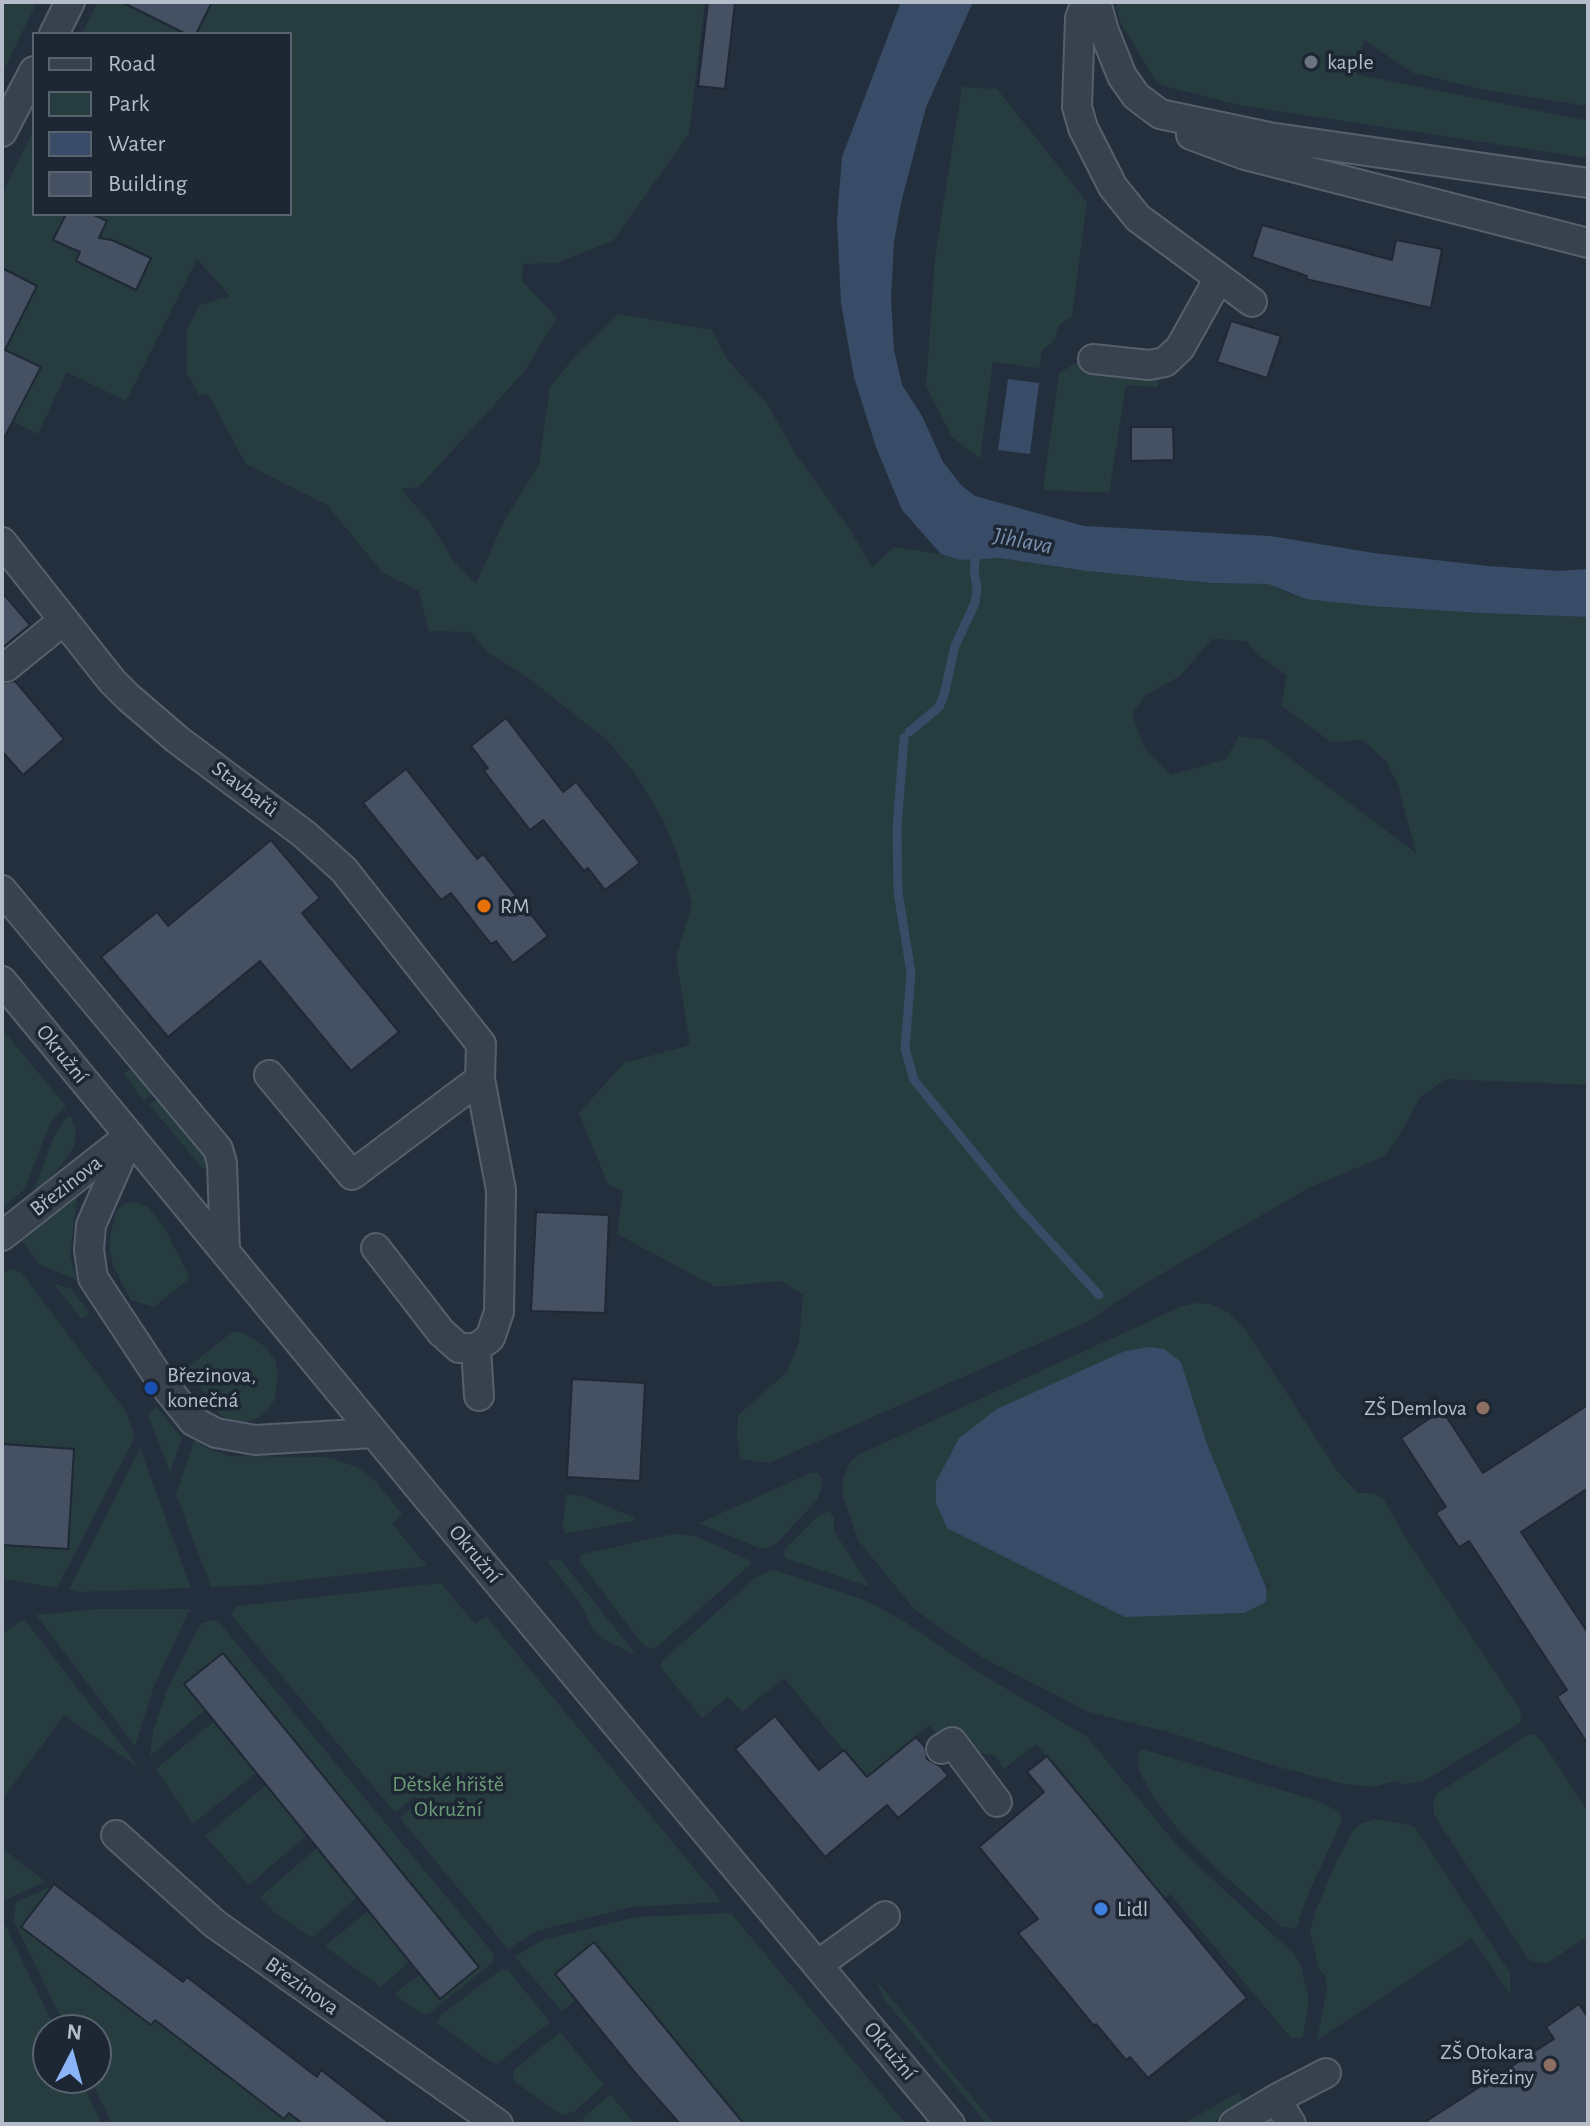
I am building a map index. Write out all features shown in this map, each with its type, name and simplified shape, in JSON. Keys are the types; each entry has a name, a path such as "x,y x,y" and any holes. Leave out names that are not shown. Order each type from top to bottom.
{"street":[{"path":"55,32 70,2"},
{"path":"1086,2 1080,18 1077,107 1083,128 1113,187 1138,218 1252,302"},
{"path":"1096,2 1122,76 1136,96 1187,133 1245,155 1588,243"},
{"path":"2,132 32,75"},
{"path":"1160,114 1269,137 1588,183"},
{"path":"1093,359 1149,365 1165,362 1180,348 1219,278"},
{"name":"Stavbařů","path":"2,542 112,681 178,740 304,834 344,870 481,1044 480,1079"},
{"path":"6,667 64,620"},
{"path":"2,890 218,1149 222,1163 225,1250"},
{"name":"Okružní","path":"2,981 950,2124"},
{"path":"269,1075 352,1175 480,1079 501,1190 499,1312 490,1338 476,1348 459,1348 441,1332 376,1248"},
{"path":"130,1136 91,1225 89,1250 93,1278 161,1381 193,1421 216,1433 255,1440 374,1433"},
{"name":"Březinova","path":"2,1236 130,1136"},
{"path":"476,1348 479,1396"},
{"path":"941,1749 952,1742 997,1802"},
{"name":"Březinova","path":"116,1835 215,1924 498,2124"},
{"path":"819,1964 885,1916"},
{"path":"1234,2124 1326,2073"},
{"path":"1276,2099 1291,2124"}],"green space":[{"path":"2,2 37,2 2,73"},
{"path":"98,2 705,2 689,134 613,241 556,263 523,264 522,281 557,318 524,372 493,406 419,487 401,489 430,522 452,559 476,584 504,521 539,464 550,387 577,354 619,314 712,330 726,358 767,404 797,456 849,528 872,567 894,547 960,560 999,558 1087,571 1210,583 1268,584 1290,594 1480,613 1588,617 1588,1085 1445,1079 1419,1099 1398,1138 1383,1157 1310,1187 1134,1290 1087,1322 769,1463 741,1459 737,1441 738,1415 787,1372 799,1342 803,1295 781,1281 716,1287 617,1234 623,1191 608,1184 579,1113 624,1063 690,1045 676,957 692,904 676,850 661,816 636,775 607,740 527,677 489,653 470,632 429,631 419,591 383,573 327,505 246,464 208,394 199,395 187,373 187,329 200,305 230,296 197,259 126,401 67,372 38,434 2,416 2,194 32,134 32,216 292,216 292,32 83,32","holes":["1212,639 1246,641 1258,655 1287,675 1281,705 1331,742 1363,740 1386,761 1398,785 1416,853 1266,740 1239,736 1226,759 1171,775 1144,747 1132,714 1146,695 1180,676"]},
{"path":"1116,2 1588,2 1588,106 1490,91 1413,73 1364,40 1356,74 1588,121 1588,158 1238,105 1161,85 1119,20"},
{"path":"962,87 997,89 1087,202 1072,316 1059,325 1055,340 1042,350 1039,368 993,362 980,459 952,437 926,386 935,257"},
{"path":"1081,360 1160,367 1158,387 1126,385 1109,493 1043,490 1059,373"},
{"path":"2,1029 66,1106 54,1118 46,1133 25,1189 2,1208"},
{"path":"136,1065 157,1089 144,1101 124,1074"},
{"path":"161,1097 213,1163 207,1168 202,1168 149,1104"},
{"path":"71,1116 76,1132 74,1147 58,1170 33,1193 54,1136 66,1118"},
{"path":"77,1197 70,1256 77,1280 39,1264 22,1241"},
{"path":"137,1202 148,1207 164,1227 190,1278 154,1307 131,1300 114,1268 110,1252 116,1211 126,1203"},
{"path":"11,1269 21,1272 126,1411 135,1437 57,1588 2,1579 2,1274"},
{"path":"53,1283 71,1289 90,1314 82,1319"},
{"path":"1210,1304 1228,1312 1245,1329 1338,1472 1358,1493 1372,1493 1383,1498 1409,1543 1520,1709 1521,1721 1515,1726 1425,1780 1412,1783 1396,1781 1373,1787 1345,1784 1282,1768 1168,1732 1089,1712 981,1657 914,1609 858,1540 843,1496 843,1478 858,1455 1180,1307","holes":["1181,1362 1207,1444 1266,1587 1272,1579 1266,1602 936,1503"]},
{"path":"232,1332 242,1332 267,1348 275,1360 278,1374 275,1399 270,1407 258,1418 245,1423 233,1423 220,1415 187,1368"},
{"path":"157,1407 182,1438 170,1473 149,1417 149,1413"},
{"path":"195,1439 203,1446 228,1456 332,1458 361,1469 402,1514 392,1524 427,1566 257,1585 211,1587 176,1494"},
{"path":"140,1448 191,1588 77,1592 69,1589"},
{"path":"811,1473 818,1473 823,1482 818,1499 777,1543 767,1548 761,1549 699,1523"},
{"path":"566,1494 582,1496 635,1518 565,1534"},
{"path":"828,1511 834,1516 834,1531 870,1587 785,1558 784,1551 788,1546 818,1516"},
{"path":"674,1534 695,1536 751,1561 751,1564 658,1646 650,1649 643,1645 579,1561 581,1554"},
{"path":"561,1560 637,1656 605,1640 591,1626 579,1601 547,1561"},
{"path":"772,1569 867,1601 1086,1736 1182,1851 1294,1954 1301,1966 1309,2000 1303,2037 1291,2038 1170,1894 1165,1898 1036,1744 1004,1769 995,1756 958,1749 943,1740 929,1725 841,1798 860,1770 784,1678 742,1712 728,1697 702,1718 661,1668 662,1661 755,1578"},
{"name":"Dětské hřiště Okružní","path":"441,1583 475,1624 486,1616 722,1902 631,1907 537,1931 508,1949 400,1818 418,1799 415,1796 395,1813 232,1613 237,1606"},
{"path":"97,1609 190,1609 154,1686 135,1746 36,1615"},
{"path":"24,1619 140,1769 64,1715 2,1800 2,1634"},
{"path":"218,1621 493,1953 493,1962 429,2014 422,2014 394,1994 420,1974 440,1999 479,1966 223,1653 184,1684 205,1710 150,1756 153,1731 167,1690 198,1629 202,1623"},
{"path":"214,1721 256,1773 193,1824 156,1769"},
{"path":"1529,1734 1542,1741 1588,1812 1588,1936 1549,1962 1541,1963 1526,1956 1434,1815 1433,1806 1436,1794"},
{"path":"1141,1749 1316,1800 1340,1812 1342,1821 1309,1892 1296,1929 1281,1926 1217,1869 1177,1828 1140,1773 1137,1756"},
{"path":"266,1785 307,1835 249,1885 205,1836"},
{"path":"1378,1819 1414,1826 1510,1973 1511,1995 1472,1938 1317,2040 1327,1989 1310,1932 1316,1910 1354,1829 1362,1823"},
{"path":"2,1848 46,1882 2,1901"},
{"path":"317,1848 357,1897 312,1938 275,1913 260,1897"},
{"path":"52,1886 22,1927 150,2024 155,2020 283,2119 289,2113 303,2124 112,2124 98,2094 112,2094 112,2014 59,2014 14,1921 16,1902"},
{"path":"368,1911 409,1962 381,1987 326,1945"},
{"path":"731,1913 906,2124 744,2124 595,1942 576,2000 562,2011 515,1957 542,1940 636,1917"},
{"path":"2,1919 48,2014 32,2014 32,2094 88,2094 102,2124 2,2124"},
{"path":"502,1969 508,1970 550,2022 497,2064 437,2023 441,2015"},
{"path":"877,1981 994,2124 987,2124 883,1998"},
{"path":"560,2032 604,2085 575,2111 561,2115 515,2082 513,2074"},
{"path":"1238,2093 1245,2104 1209,2124 1182,2124"},
{"path":"610,2094 635,2124 582,2124 583,2118"}],"water":[{"name":"Jihlava","path":"901,2 973,2 926,107 901,203 894,242 891,298 894,350 902,385 922,416 943,462 961,485 975,496 1084,526 1270,536 1374,553 1488,566 1559,571 1588,569 1588,617 1372,606 1306,599 1268,584 1210,583 1087,571 1000,558 960,560 941,554 902,510 876,447 854,377 841,303 837,220 842,157"},
{"path":"1008,379 1039,383 1030,454 998,450"},
{"path":"1149,1347 1164,1349 1181,1362 1207,1444 1267,1590 1266,1602 1244,1613 1125,1617 947,1528 936,1503 936,1482 959,1438 997,1409 1125,1351"}],"building":[{"path":"122,2 212,2 197,32 182,32"},
{"path":"708,2 735,2 725,89 698,86"},
{"path":"65,216 96,216 107,221 99,238 112,240 151,258 136,290 76,261 80,252 53,240"},
{"path":"1262,225 1392,260 1396,240 1442,249 1431,308 1306,279 1307,276 1252,257"},
{"path":"2,268 37,286 5,350 41,367 2,442"},
{"path":"1231,321 1281,336 1267,378 1217,362"},
{"path":"1131,427 1173,427 1174,460 1131,461"},
{"path":"2,592 30,625 2,648"},
{"path":"15,681 64,739 23,775 2,751 2,683"},
{"path":"506,718 563,792 576,782 640,863 605,890 588,868 584,871 543,820 530,830 484,771 488,768 471,746"},
{"path":"406,769 477,859 483,854 548,936 513,963 496,941 491,944 451,893 441,900 363,803"},
{"path":"271,840 320,898 302,913 399,1032 351,1071 260,961 168,1037 101,957 157,912 168,926"},
{"path":"536,1212 609,1215 605,1313 531,1311"},
{"path":"572,1379 645,1383 640,1481 567,1477"},
{"path":"1588,1405 1588,1488 1521,1532 1588,1633 1588,1744 1557,1697 1567,1690 1469,1541 1459,1547 1436,1513 1446,1507 1401,1438 1442,1410 1483,1473"},
{"path":"2,1444 74,1449 68,1549 2,1545"},
{"path":"223,1653 479,1967 440,1999 184,1684"},
{"path":"775,1716 819,1770 844,1750 867,1777 916,1737 925,1747 927,1759 940,1766 948,1776 898,1818 887,1805 825,1857 735,1749"},
{"name":"Lidl","path":"1047,1756 1247,1998 1148,2078 1130,2057 1126,2060 1096,2024 1094,2026 1018,1933 1038,1919 979,1847 1044,1792 1027,1772"},
{"path":"54,1884 183,1982 187,1977 317,2077 321,2070 391,2124 303,2124 289,2113 284,2119 155,2020 151,2025 21,1927"},
{"path":"594,1942 744,2124 680,2124 637,2075 555,1974"},
{"name":"ZŠ Otokara Březiny","path":"1579,2004 1588,2018 1588,2124 1422,2124 1554,2039 1546,2027"}],"waterway":[{"path":"909,732 939,707 944,695 955,646 975,603 977,548"},
{"path":"904,738 897,827 898,892 911,973 905,1049 914,1080 1020,1209 1099,1295"}],"place":[{"name":"kaple","path":"1311,62"},
{"name":"RM","path":"484,906"},
{"name":"Březinova, konečná","path":"151,1388"},
{"name":"ZŠ Demlova","path":"1483,1408"},
{"name":"Lidl","path":"1101,1909"},
{"name":"ZŠ Otokara Březiny","path":"1550,2065"}]}
